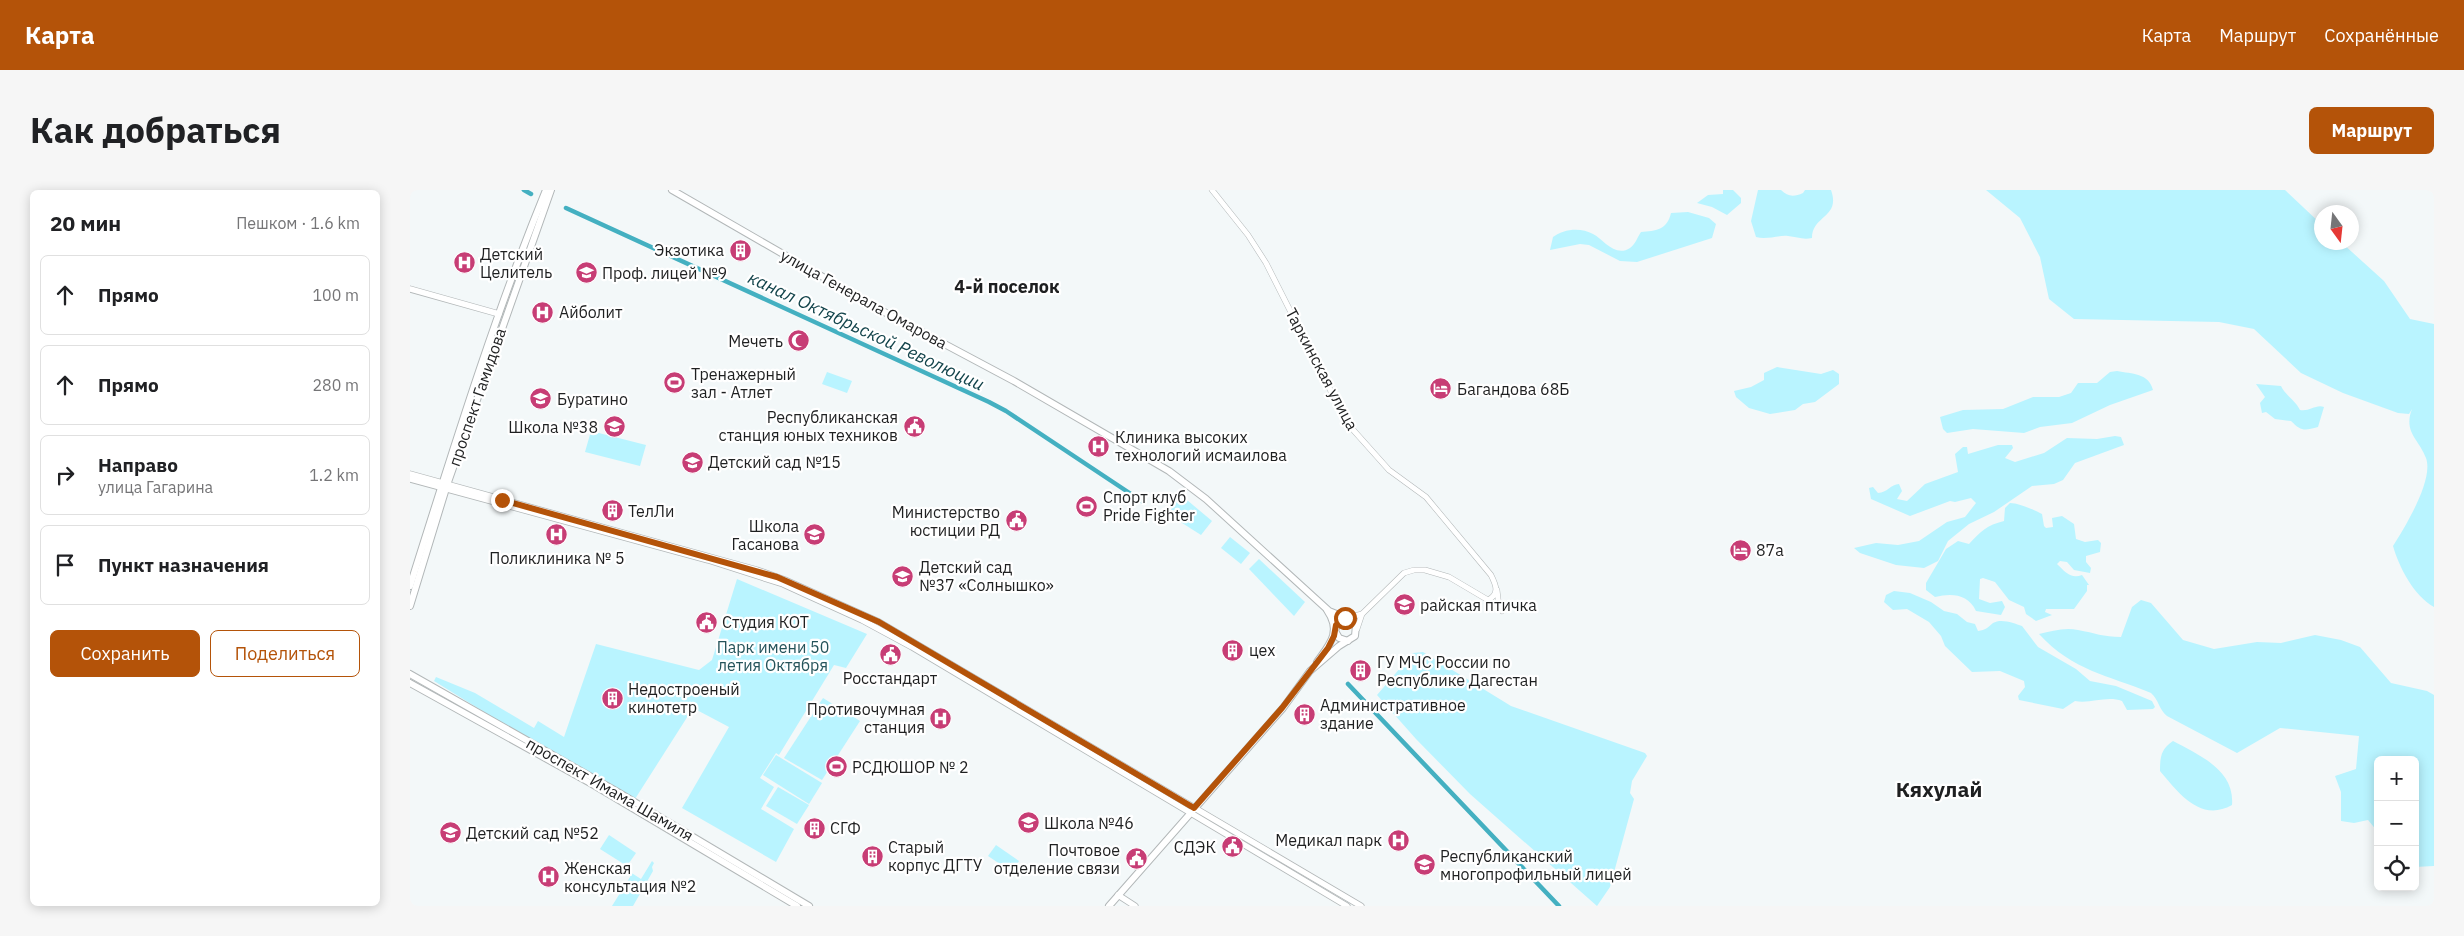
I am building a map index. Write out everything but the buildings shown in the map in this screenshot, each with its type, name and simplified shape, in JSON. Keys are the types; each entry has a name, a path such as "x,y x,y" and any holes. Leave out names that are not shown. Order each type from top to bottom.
{"main road":[{"name":"проспект Гамидова","path":"410,606 444,487 499,314 546,190"},
{"name":"проспект Гамидова","path":"410,586 551,190"},
{"name":"улица Генерала Омарова","path":"671,190 875,308 979,362 1169,471 1205,499 1328,611 1335,629"},
{"name":"улица Генерала Омарова","path":"671,190 875,307 1014,381 1169,471 1206,499 1329,611 1345,618"},
{"path":"410,289 499,314"},
{"path":"410,474 444,487 708,560 783,584 818,599 898,639 1191,811 1238,832 1361,906"},
{"path":"410,479 525,506 757,570 830,599 879,622 1347,906"},
{"path":"1108,906 1282,708 1332,642 1338,622 1345,618 1354,622 1357,630 1355,636 1310,672"},
{"path":"1335,629 1339,638 1348,641"},
{"name":"проспект Имама Шамиля","path":"410,674 616,791 797,906"},
{"name":"проспект Имама Шамиля","path":"410,683 592,784 769,887 809,906"},
{"path":"1118,896 1136,906"}],"street":[{"name":"Таркинская улица","path":"1212,190 1248,235 1277,284 1347,423 1389,470 1426,497 1491,575 1502,611"},
{"path":"1357,630 1362,614 1404,573 1414,570 1425,570 1449,577 1488,600 1496,594 1497,590"},
{"path":"1345,618 1362,614"}],"green space":[{"path":"1723,190 1733,190 1741,198 1741,203 1727,215 1712,207 1697,203 1708,195 1723,194"},
{"path":"1758,190 1781,190 1786,194 1794,196 1803,193 1805,190 1831,190 1832,206 1816,225 1812,238 1803,239 1788,236 1756,237 1751,221"},
{"path":"1986,190 2285,190 2314,217 2314,250 2350,250 2384,281 2410,319 2434,324 2434,607 2420,596 2408,580 2393,546 2417,503 2426,478 2426,458 2409,424 2412,409 2409,414 2398,413 2343,393 2301,373 2254,329 2219,322 2074,319 2049,299 2040,257 2020,218"},
{"path":"1688,212 1709,218 1716,224 1712,238 1637,262 1620,261 1589,245 1580,244 1550,250 1553,237 1557,234 1572,230 1583,230 1597,236 1614,249 1619,251 1625,250 1632,247 1641,232 1656,230 1664,226 1671,213"},
{"path":"1777,367 1821,374 1833,370 1839,374 1839,384 1815,402 1803,404 1795,410 1770,414 1749,408 1736,397 1734,391 1751,387 1764,380 1764,373"},
{"path":"2117,371 2144,377 2151,384 2153,390 2110,405 2072,423 2040,427 2024,433 1973,429 1947,433 1943,429 1940,417 1963,410 2003,409 2033,397 2059,397 2071,393 2078,383 2097,383 2110,372"},
{"path":"827,372 852,381 847,393 822,384"},
{"path":"2256,384 2281,386 2300,410 2318,406 2324,407 2318,427 2303,429 2297,427 2291,421 2275,419 2266,412 2262,413 2260,403 2265,397"},
{"path":"591,431 646,445 640,466 585,452"},
{"path":"2121,437 2124,445 2075,463 2063,480 2054,484 2032,486 1994,512 1969,524 1948,541 1938,561 1924,568 1896,565 1860,553 1854,548 1876,543 1898,545 1919,541 1947,522 1965,517 1976,503 1971,498 1955,502 1950,501 1910,516 1871,499 1869,488 1873,487 1878,493 1881,493 1899,484 1902,491 1897,499 1907,501 1925,484 1958,472 1955,454 1963,447 1967,447 1968,454 1998,445 2012,445 2013,448 2005,458 2015,462 2044,453 2067,438 2097,439"},
{"path":"1181,495 1212,521 1201,535 1168,514"},
{"path":"2010,503 2042,514 2046,528 2053,527 2052,518 2062,516 2074,524 2076,539 2085,542 2098,540 2101,543 2100,552 2086,556 2086,562 2091,568 2090,573 2074,570 2067,562 2060,561 2057,564 2071,575 2082,575 2089,585 2087,585 2087,591 2074,609 2046,609 2045,612 2052,615 2036,621 2026,614 2024,607 2009,600 1995,582 1983,578 1980,579 1979,599 1990,603 2002,601 2005,607 2001,615 1976,611 1969,601 1959,596 1935,597 1926,590 1926,583 1946,549 1958,541 1969,544 1984,530 2004,521 2005,508"},
{"path":"1230,537 1250,553 1241,564 1221,548"},
{"path":"1259,559 1305,602 1294,616 1249,569"},
{"name":"Парк имени 50 летия Октября","path":"737,579 867,634 846,668 834,665 779,755 776,753 760,778 774,787 761,809 794,829 776,862 682,808 729,727 693,708 635,799 528,739 434,681 436,677 475,693 534,728 538,721 564,737 596,644 699,670 712,660"},
{"path":"1894,591 1910,593 1931,602 1944,611 1957,614 1967,622 1975,624 1978,631 2000,621 2022,626 2038,647 2076,669 2090,681 2116,686 2152,701 2155,707 2153,709 2127,710 2122,701 2111,699 2075,701 2063,709 2019,700 2018,696 2025,687 2024,681 2000,671 1972,672 1945,646 1941,636 1929,622 1907,609 1893,610 1884,602 1886,595"},
{"path":"2141,600 2151,603 2183,640 2214,649 2257,642 2281,643 2315,635 2341,640 2360,647 2391,683 2427,691 2434,695 2434,866 2419,867 2419,756 2374,756 2374,827 2368,820 2354,823 2341,821 2341,792 2335,776 2356,769 2359,736 2280,728 2237,753 2167,716 2151,693 2078,664 2052,646 2039,634 2068,629 2104,636 2121,637 2132,607"},
{"path":"1423,652 1511,706 1645,753 1647,756 1632,781 1630,793 1634,799 1610,887 1597,906 1470,794 1416,739 1377,695 1413,653"},
{"path":"823,698 860,721 822,780 784,758"},
{"path":"2173,741 2204,758 2222,773 2228,782 2232,805 2220,810 2200,808 2191,803 2174,788 2160,771 2162,754"},
{"path":"776,755 822,783 809,804 763,775"},
{"path":"778,787 809,805 797,824 766,806"},
{"path":"609,835 636,853 627,866 600,849"},
{"path":"996,845 1019,861 1012,872 988,856"},
{"path":"652,861 654,863 653,871 633,906 612,906 630,877 630,872 641,879"}],"waterway":[{"name":"канал Октябрьской Революции","path":"524,190 531,194"},
{"name":"канал Октябрьской Революции","path":"566,208 989,402 1006,411 1143,502"},
{"name":"канал Октябрьской Революции","path":"1348,684 1559,906"}],"place":[{"name":"Экзотика","path":"740,250"},
{"name":"Детский Целитель","path":"464,263"},
{"name":"Проф. лицей №9","path":"586,273"},
{"name":"Айболит","path":"543,312"},
{"name":"Мечеть","path":"799,341"},
{"name":"Тренажерный зал - Атлет","path":"675,383"},
{"name":"Багандова 68Б","path":"1441,389"},
{"name":"Буратино","path":"541,399"},
{"name":"Республиканская станция юных техников","path":"914,426"},
{"name":"Школа №38","path":"614,427"},
{"name":"Клиника высоких технологий исмаилова","path":"1099,446"},
{"name":"Детский сад №15","path":"692,462"},
{"name":"Спорт клуб Pride Fighter","path":"1087,506"},
{"name":"ТелЛи","path":"612,511"},
{"name":"Министерство юстиции РД","path":"1016,521"},
{"name":"Поликлиника № 5","path":"557,534"},
{"name":"Школа Гасанова","path":"815,535"},
{"name":"87а","path":"1740,550"},
{"name":"Детский сад №37 «Солнышко»","path":"903,576"},
{"name":"райская птичка","path":"1404,605"},
{"name":"Студия КОТ","path":"706,622"},
{"name":"цех","path":"1233,650"},
{"name":"Росстандарт","path":"890,654"},
{"name":"ГУ МЧС России по Республике Дагестан","path":"1361,671"},
{"name":"Недостроеный кинотетр","path":"612,698"},
{"name":"Административное здание","path":"1304,714"},
{"name":"Противочумная станция","path":"941,718"},
{"name":"РСДЮШОР № 2","path":"836,767"},
{"name":"Школа №46","path":"1028,823"},
{"name":"СГФ","path":"814,828"},
{"name":"Детский сад №52","path":"450,833"},
{"name":"Медикал парк","path":"1398,840"},
{"name":"СДЭК","path":"1232,847"},
{"name":"Старый корпус ДГТУ","path":"872,856"},
{"name":"Почтовое отделение связи","path":"1136,859"},
{"name":"Республиканский многопрофильный лицей","path":"1424,865"},
{"name":"Женская консультация №2","path":"548,877"}],"district":[{"name":"4-й поселок","path":"1007,287"},
{"name":"Кяхулай","path":"1939,790"}],"route":[{"path":"502,500 563,515 757,570 830,599 879,622 1194,808 1282,708 1332,642 1338,622 1345,618"}]}
